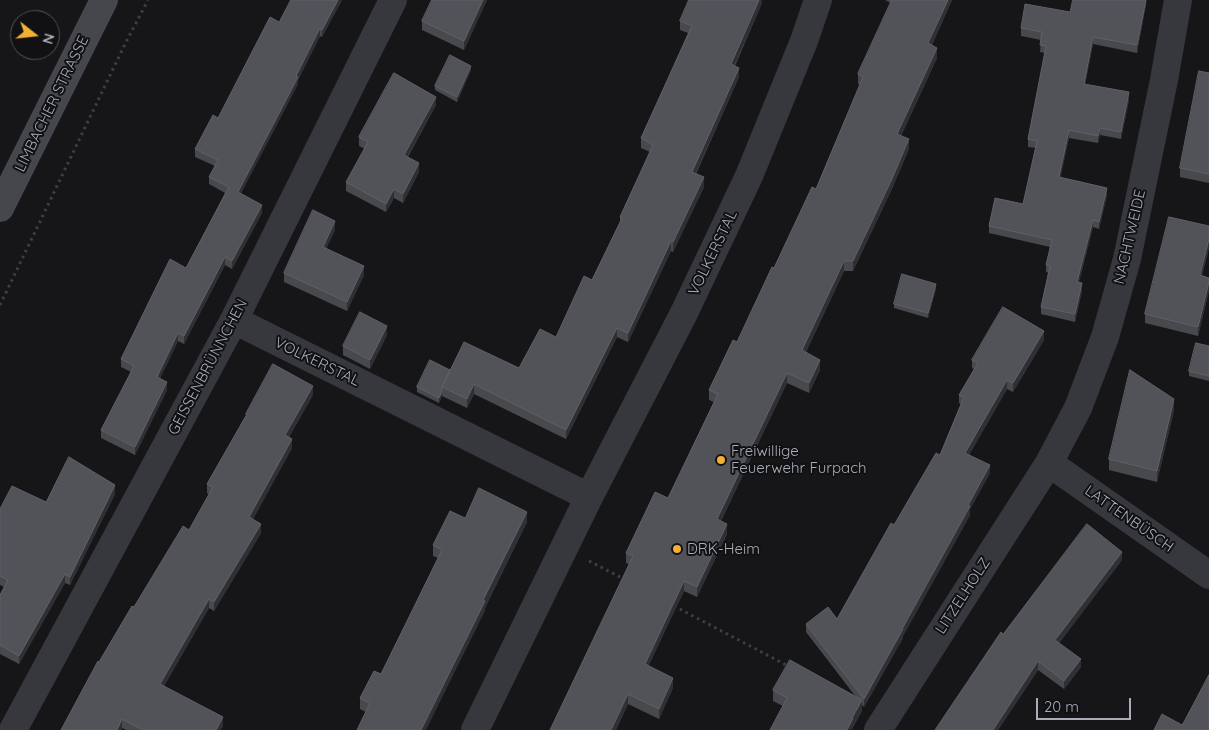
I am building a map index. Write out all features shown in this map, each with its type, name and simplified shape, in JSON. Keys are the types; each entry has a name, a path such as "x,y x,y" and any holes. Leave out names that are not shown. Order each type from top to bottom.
{"main road":[{"name":"LIMBACHER STRASSE","path":"0,208 104,0"}],"street":[{"name":"GEISSENBRÜNNCHEN","path":"13,730 234,320 393,0"},
{"name":"VOLKERSTAL","path":"475,730 589,497 684,313 750,176 804,41 818,0"},
{"name":"NACHTWEIDE","path":"1049,463 1078,408 1105,337 1124,267 1164,80 1178,0"},
{"name":"VOLKERSTAL","path":"234,320 589,497"},
{"name":"LATTENBÜSCH","path":"1049,463 1209,576"},
{"name":"LITZELHOLZ","path":"878,730 1049,463"}],"path":[{"path":"0,305 148,0"},
{"path":"564,548 625,580"},
{"path":"668,603 790,667"}],"building":[{"path":"291,0 338,0 322,30 320,28 296,76 298,77 238,192 262,205 232,261 225,257 184,336 178,333 157,377 167,382 135,447 101,430 134,366 121,359 170,259 186,268 229,187 209,177 218,160 195,149 213,115 218,118 270,17 279,22"},
{"path":"432,0 483,0 464,41 422,21"},
{"path":"689,0 759,0 731,64 739,68 692,172 704,177 673,242 671,241 628,333 617,328 566,430 474,384 467,399 442,387 464,342 519,368 540,329 556,337 584,276 592,280 622,218 620,217 653,145 641,138 692,26 680,21"},
{"path":"892,0 948,0 928,43 937,48 897,134 909,139 853,261 844,261 802,350 820,360 809,383 787,373 717,519 727,524 697,587 684,581 645,664 673,678 659,709 628,694 611,730 550,730 633,556 626,553 655,492 668,498 718,394 709,390 733,340 737,342 812,187 816,189 863,77 858,74"},
{"path":"1073,0 1146,0 1137,45 1093,37 1084,84 1129,92 1121,132 1100,128 1098,136 1069,130 1059,177 1107,188 1099,222 1093,220 1077,282 1082,283 1075,314 1041,307 1050,266 1046,265 1052,240 989,226 995,198 1023,204 1037,141 1028,139 1046,46 1040,45 1042,32 1021,28 1025,4 1070,12"},
{"path":"450,55 471,66 457,97 435,86"},
{"path":"1199,71 1209,73 1209,174 1180,168"},
{"path":"394,73 436,97 404,155 419,163 403,194 394,189 386,204 346,182 368,142 359,137"},
{"path":"313,210 335,221 323,247 364,266 347,302 284,273"},
{"path":"1169,217 1209,226 1209,239 1200,275 1209,278 1209,282 1198,327 1145,314"},
{"path":"902,274 936,284 928,313 894,304"},
{"path":"1003,307 1044,331 1013,383 1007,380 965,453 990,465 968,505 970,506 864,699 806,624 828,607 837,619 891,523 894,525 936,453 940,455 964,397 959,395 978,363 972,360"},
{"path":"360,312 387,326 370,360 343,346"},
{"path":"1196,343 1209,346 1209,376 1189,371"},
{"path":"430,360 450,370 439,398 417,387"},
{"path":"273,364 313,386 285,435 292,439 249,517 261,524 214,602 209,599 160,684 223,717 216,730 143,730 122,719 117,730 61,730 98,661 132,606 134,607 183,526 189,530 213,487 207,484"},
{"path":"1130,370 1174,399 1157,471 1109,459"},
{"path":"69,457 115,485 70,577 65,574 19,656 0,645 0,595 8,580 0,576 0,509 12,486 46,502"},
{"path":"479,488 527,512 421,730 357,730 370,703 360,698 374,671 381,674 442,550 433,545 450,511 465,518"},
{"path":"1087,524 1122,552 1055,640 1081,659 1064,681 1038,661 993,730 935,730 1001,632 1003,634"},
{"path":"790,660 862,700 847,730 770,730 787,698 773,690"},
{"path":"1209,675 1209,730 1154,730 1162,714 1182,725"}],"place":[{"name":"Freiwillige Feuerwehr Furpach","path":"721,460"},
{"name":"DRK-Heim","path":"677,549"}]}
